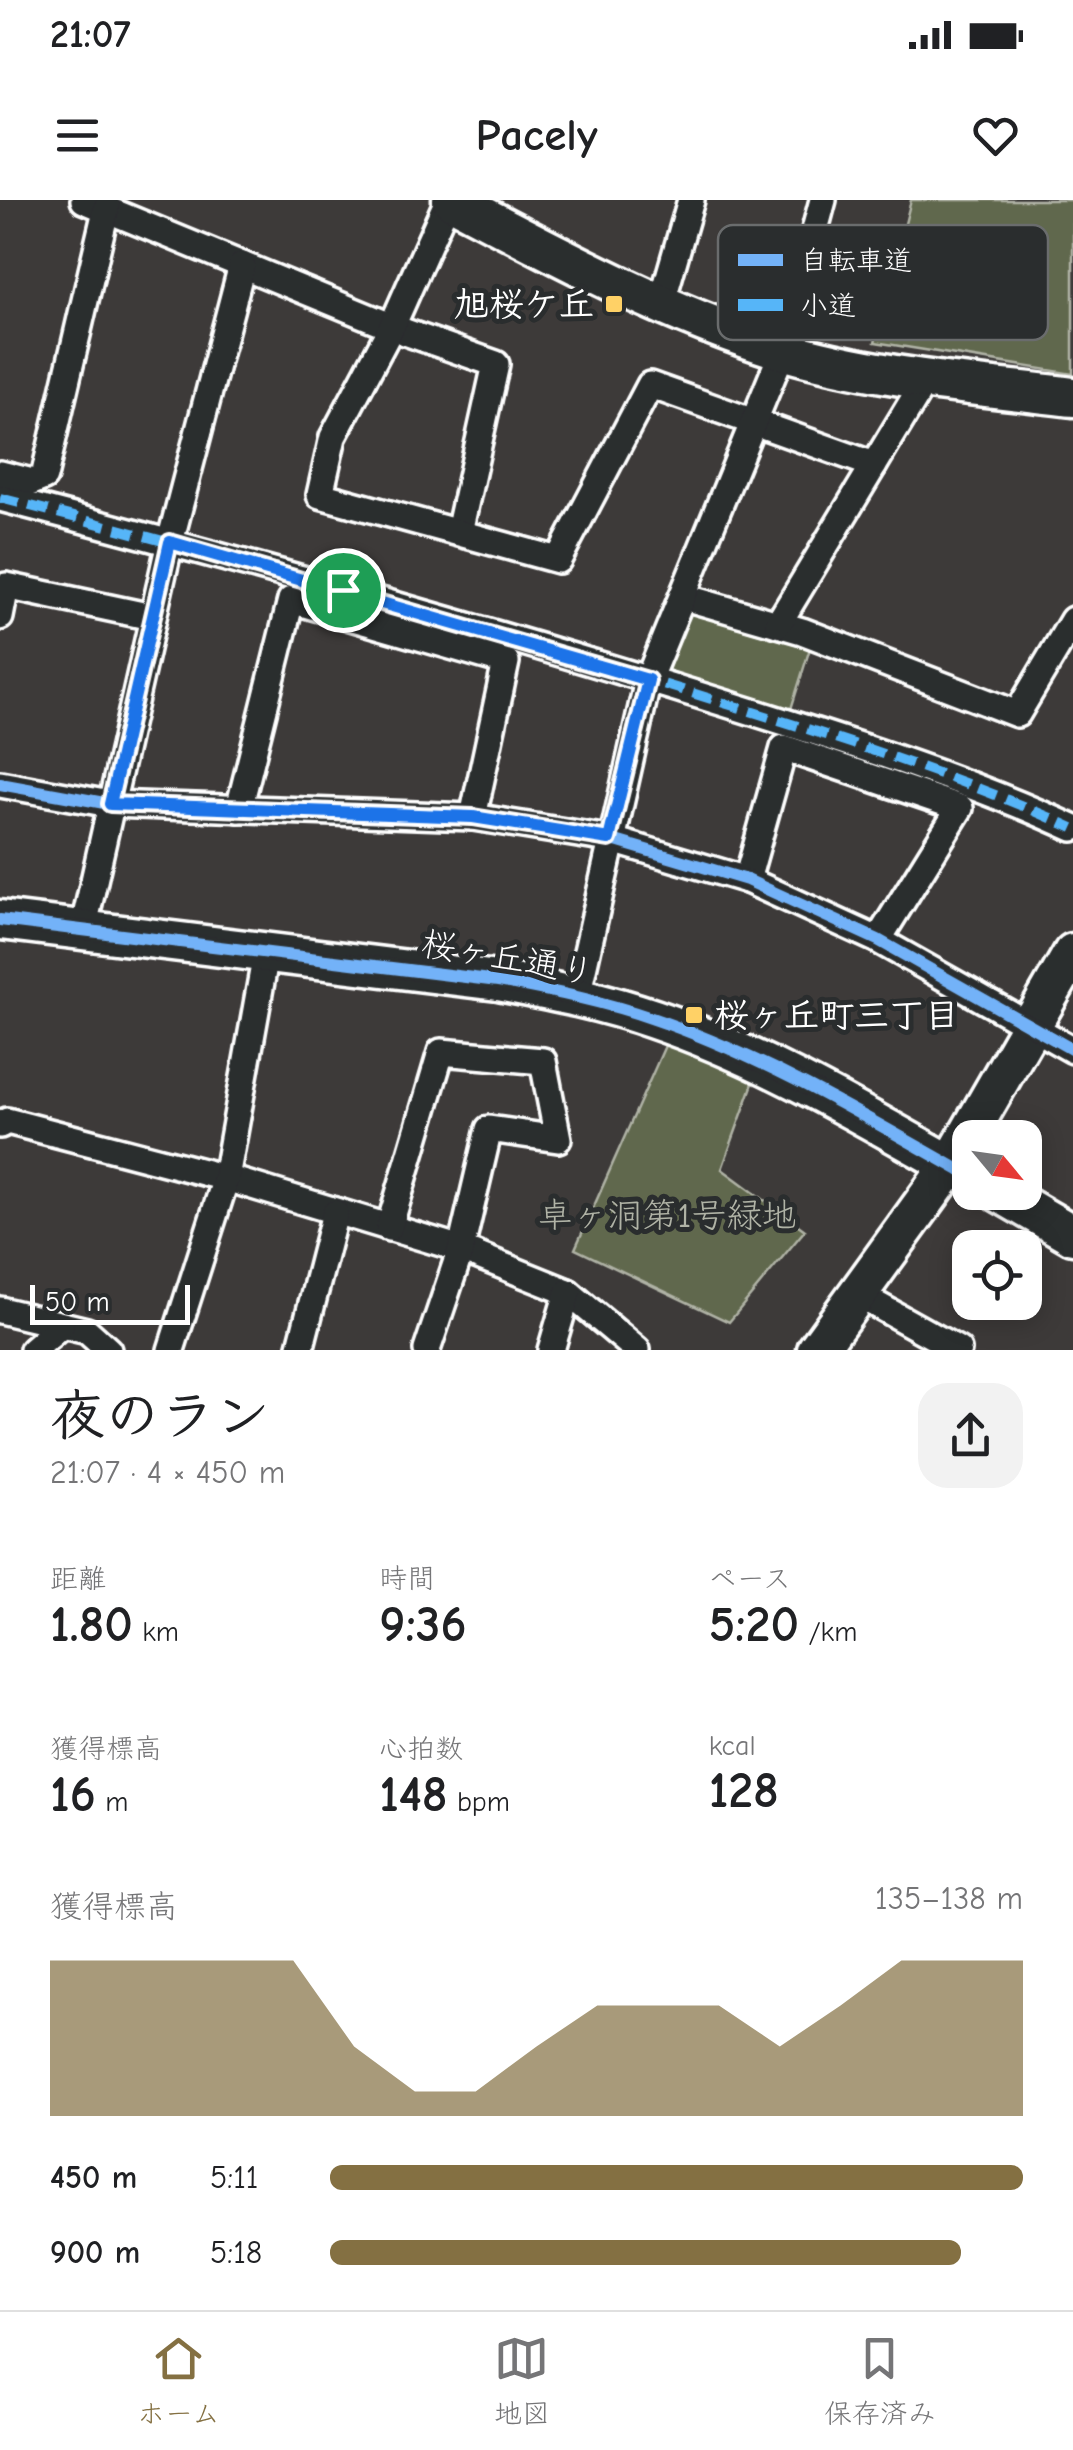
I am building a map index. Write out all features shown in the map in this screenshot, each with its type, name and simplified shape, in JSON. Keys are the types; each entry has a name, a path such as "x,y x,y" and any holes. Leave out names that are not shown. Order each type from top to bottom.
{"street":[{"path":"718,327 661,306 450,200 393,324 333,437 320,496 558,560 650,385 874,466"},
{"path":"661,306 691,200"},
{"path":"813,225 823,200"},
{"path":"0,474 32,482 44,477 95,203 242,266 496,364 459,532"},
{"path":"82,930 152,616 242,266"},
{"path":"755,340 783,350 926,379 1073,397"},
{"path":"577,996 609,839 648,680 785,340"},
{"path":"778,624 926,379"},
{"path":"0,498 170,542 648,680 997,796 1073,828"},
{"path":"0,617 6,586 152,616"},
{"path":"684,597 778,624 1017,714 1073,620"},
{"path":"239,809 291,600 506,662 473,817"},
{"path":"748,880 784,748 960,808 878,940"},
{"path":"0,784 110,804 473,817 609,839 748,880 878,940 1073,1050"},
{"name":"桜ヶ丘通り","path":"0,920 498,980 577,996 653,1018 743,1053 817,1089 952,1165"},
{"path":"985,1120 1073,953"},
{"path":"171,1350 226,1178 266,954"},
{"path":"390,1228 441,1052 543,1061 558,1138 489,1129 460,1248 427,1350"},
{"path":"0,1124 7,1121 226,1178 460,1248 568,1292 637,1350"},
{"path":"816,1350 952,1180"},
{"path":"1031,1210 1073,1234"},
{"path":"300,1350 335,1213"},
{"path":"551,1350 568,1292"},
{"path":"859,1295 958,1350"},
{"path":"0,1310 87,1331 108,1350"},
{"path":"33,1350 61,1326"}],"green space":[{"path":"911,200 1073,200 1073,374 875,342 1048,340 1048,225 905,225"},
{"path":"685,612 810,648 791,709 663,672"},
{"name":"卓ヶ洞第1号緑地","path":"667,1041 756,1075 722,1169 805,1230 729,1322 575,1249"}],"marked path":[{"path":"0,498 341,590 679,689 929,770 1073,828"}],"cycle path":[{"path":"0,784 110,804 473,817 609,839 747,880 878,940 1073,1050"},
{"path":"0,920 498,981 596,1002 654,1019 736,1051 952,1166"}],"place":[{"name":"旭桜ケ丘","path":"614,304"},
{"name":"桜ヶ丘町三丁目","path":"694,1015"}],"route":[{"path":"170,542 343,590 648,680 609,839 473,817 110,804 170,542"}]}
